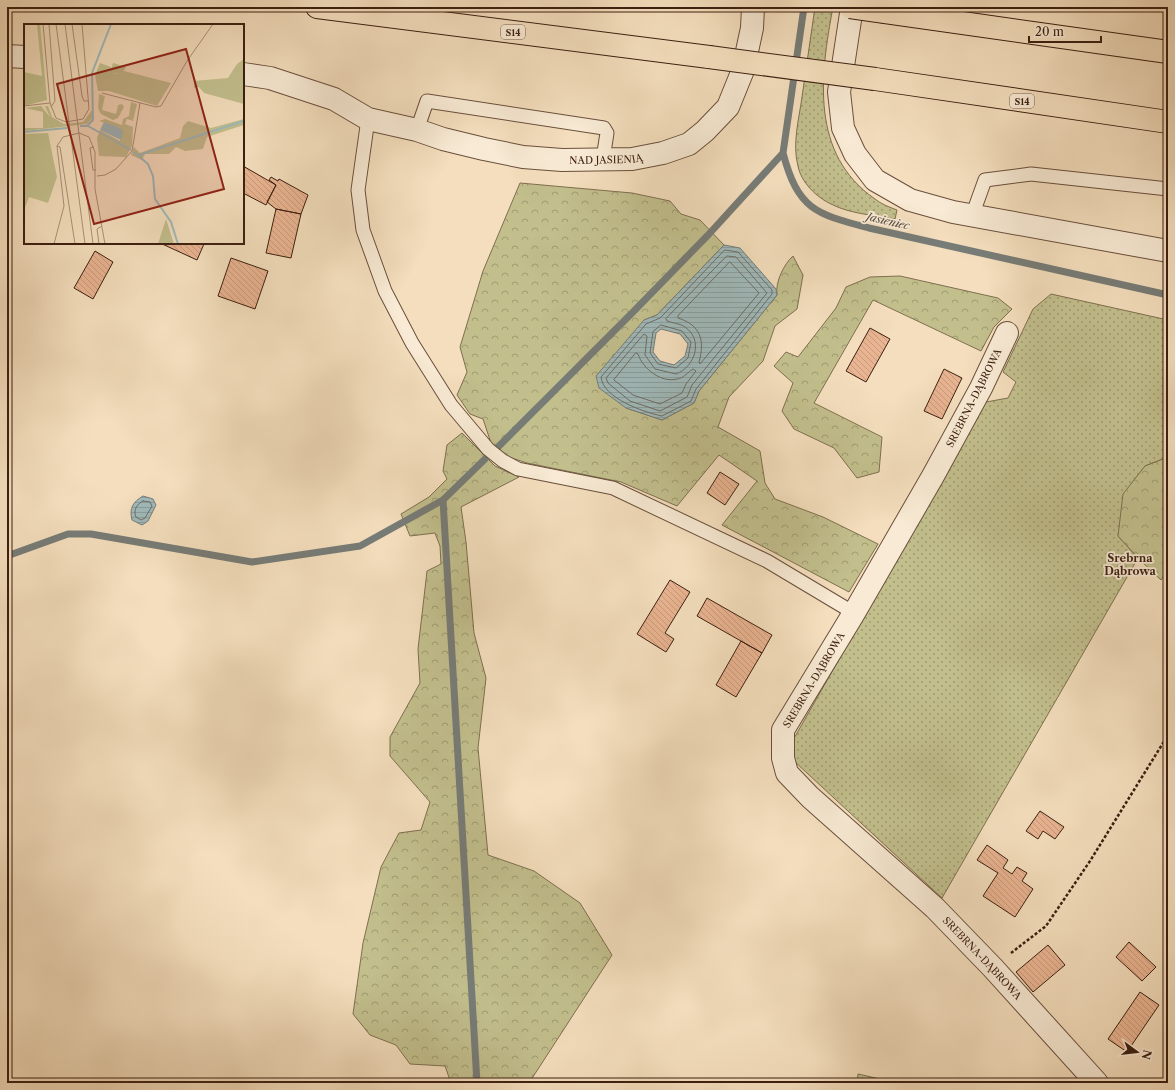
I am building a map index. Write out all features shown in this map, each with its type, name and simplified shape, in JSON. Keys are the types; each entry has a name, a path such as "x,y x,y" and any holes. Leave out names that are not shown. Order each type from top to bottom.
{"highway":[{"name":"S14","path":"317,7 709,57 1168,122"},
{"path":"851,7 1168,52"}],"street":[{"name":"NAD JASIENIĄ","path":"244,74 270,78 334,100 368,119 416,130 443,139 523,156 562,160 632,159 663,153 689,144 705,131 728,107 743,70 752,28 753,7"},
{"path":"851,7 839,92 843,128 855,154 875,180 910,200 952,212 1168,251"},
{"path":"7,56 24,57"},
{"name":"SREBRNA-DĄBROWA","path":"1007,333 981,388 948,449 854,613 783,730 783,758 787,773 810,797 935,908 993,968 1097,1083"}],"lane":[{"path":"416,130 427,101 604,128 607,133 604,159"},
{"path":"368,119 358,190 363,230 385,292 412,343 451,405 488,449 503,461 518,469 546,476 571,478 614,488 767,561 854,613"},
{"path":"972,216 986,180 1031,174 1168,189"}],"path":[{"path":"993,968 1046,926 1094,855 1168,735"}],"green space":[{"path":"815,7 833,7 828,33 823,86 825,112 830,137 839,160 854,181 877,201 897,210 895,219 854,212 831,204 815,193 802,178 796,158 796,140"},
{"path":"520,183 632,193 670,201 681,214 700,220 724,245 657,315 644,320 626,408 662,420 694,403 699,391 777,295 777,285 781,274 786,264 793,256 803,275 797,309 775,326 763,361 729,397 718,427 760,451 765,483 775,499 823,517 878,544 849,592 722,525 757,481 719,455 677,506 621,482 527,463 506,456 491,443 483,419 470,414 457,395 467,372 460,347 483,271"},
{"path":"900,276 998,298 1012,309 994,327 981,351 873,300 814,403 882,437 879,472 857,478 834,448 794,429 782,411 793,383 774,366 786,352 798,357 836,308 846,287 870,277"},
{"path":"1051,294 1168,320 1168,457 1145,466 1118,536 1138,558 942,898 794,761 793,740 986,402 1008,398 1016,382 1003,372 1033,309"},
{"path":"462,433 495,466 519,477 461,507 466,542 474,633 486,678 478,748 488,855 534,871 580,903 612,955 529,1083 451,1083 445,1066 410,1064 396,1045 370,1035 353,1014 363,943 381,867 399,833 421,830 430,802 390,756 390,737 420,683 418,649 427,571 441,564 440,546 435,533 410,536 401,514 429,497 447,479 443,471 447,445"},
{"path":"1168,457 1168,569 1161,580 1118,536 1123,494 1145,466"},
{"path":"858,1074 898,1083 857,1083"}],"water":[{"path":"724,245 740,248 776,289 777,295 699,391 694,403 662,420 626,408 599,388 596,376 644,320 657,315","holes":["661,329 680,334 688,344 685,356 674,365 660,361 653,352 656,333"]},
{"path":"143,496 153,499 156,505 148,521 142,525 132,520 131,512 134,503"}],"building":[{"path":"244,167 276,185 266,205 244,194"},
{"path":"271,177 278,181 279,179 308,195 301,214 276,209 267,202 276,185 269,180"},
{"path":"276,209 301,214 291,258 266,253"},
{"path":"162,244 204,244 197,260"},
{"path":"95,251 113,262 93,299 74,288"},
{"path":"231,258 268,271 255,309 218,296"},
{"path":"870,328 890,339 866,382 846,371"},
{"path":"944,369 962,378 942,419 924,411"},
{"path":"720,472 739,484 725,505 707,493"},
{"path":"670,580 690,592 665,633 674,639 666,652 637,634"},
{"path":"707,598 772,635 762,653 697,616"},
{"path":"741,641 762,653 736,697 716,685"},
{"path":"1040,811 1064,827 1055,839 1043,831 1038,839 1026,831"},
{"path":"987,845 1008,860 1003,868 1012,874 1017,867 1027,873 1022,881 1033,889 1015,917 983,896 998,873 977,860"},
{"path":"1129,942 1156,967 1142,981 1116,957"},
{"path":"1048,945 1065,965 1033,992 1016,972"},
{"path":"1140,992 1159,1005 1127,1052 1108,1039"}],"waterway":[{"name":"Jasieniec","path":"804,7 783,153 795,187 812,207 835,218 869,228 1168,295"},
{"path":"498,447 709,234 783,153"},
{"path":"7,556 68,534 91,534 252,562 360,546 443,500 485,459"},
{"path":"443,500 477,1083"}],"district":[{"name":"Srebrna Dąbrowa","path":"1130,564"}]}
